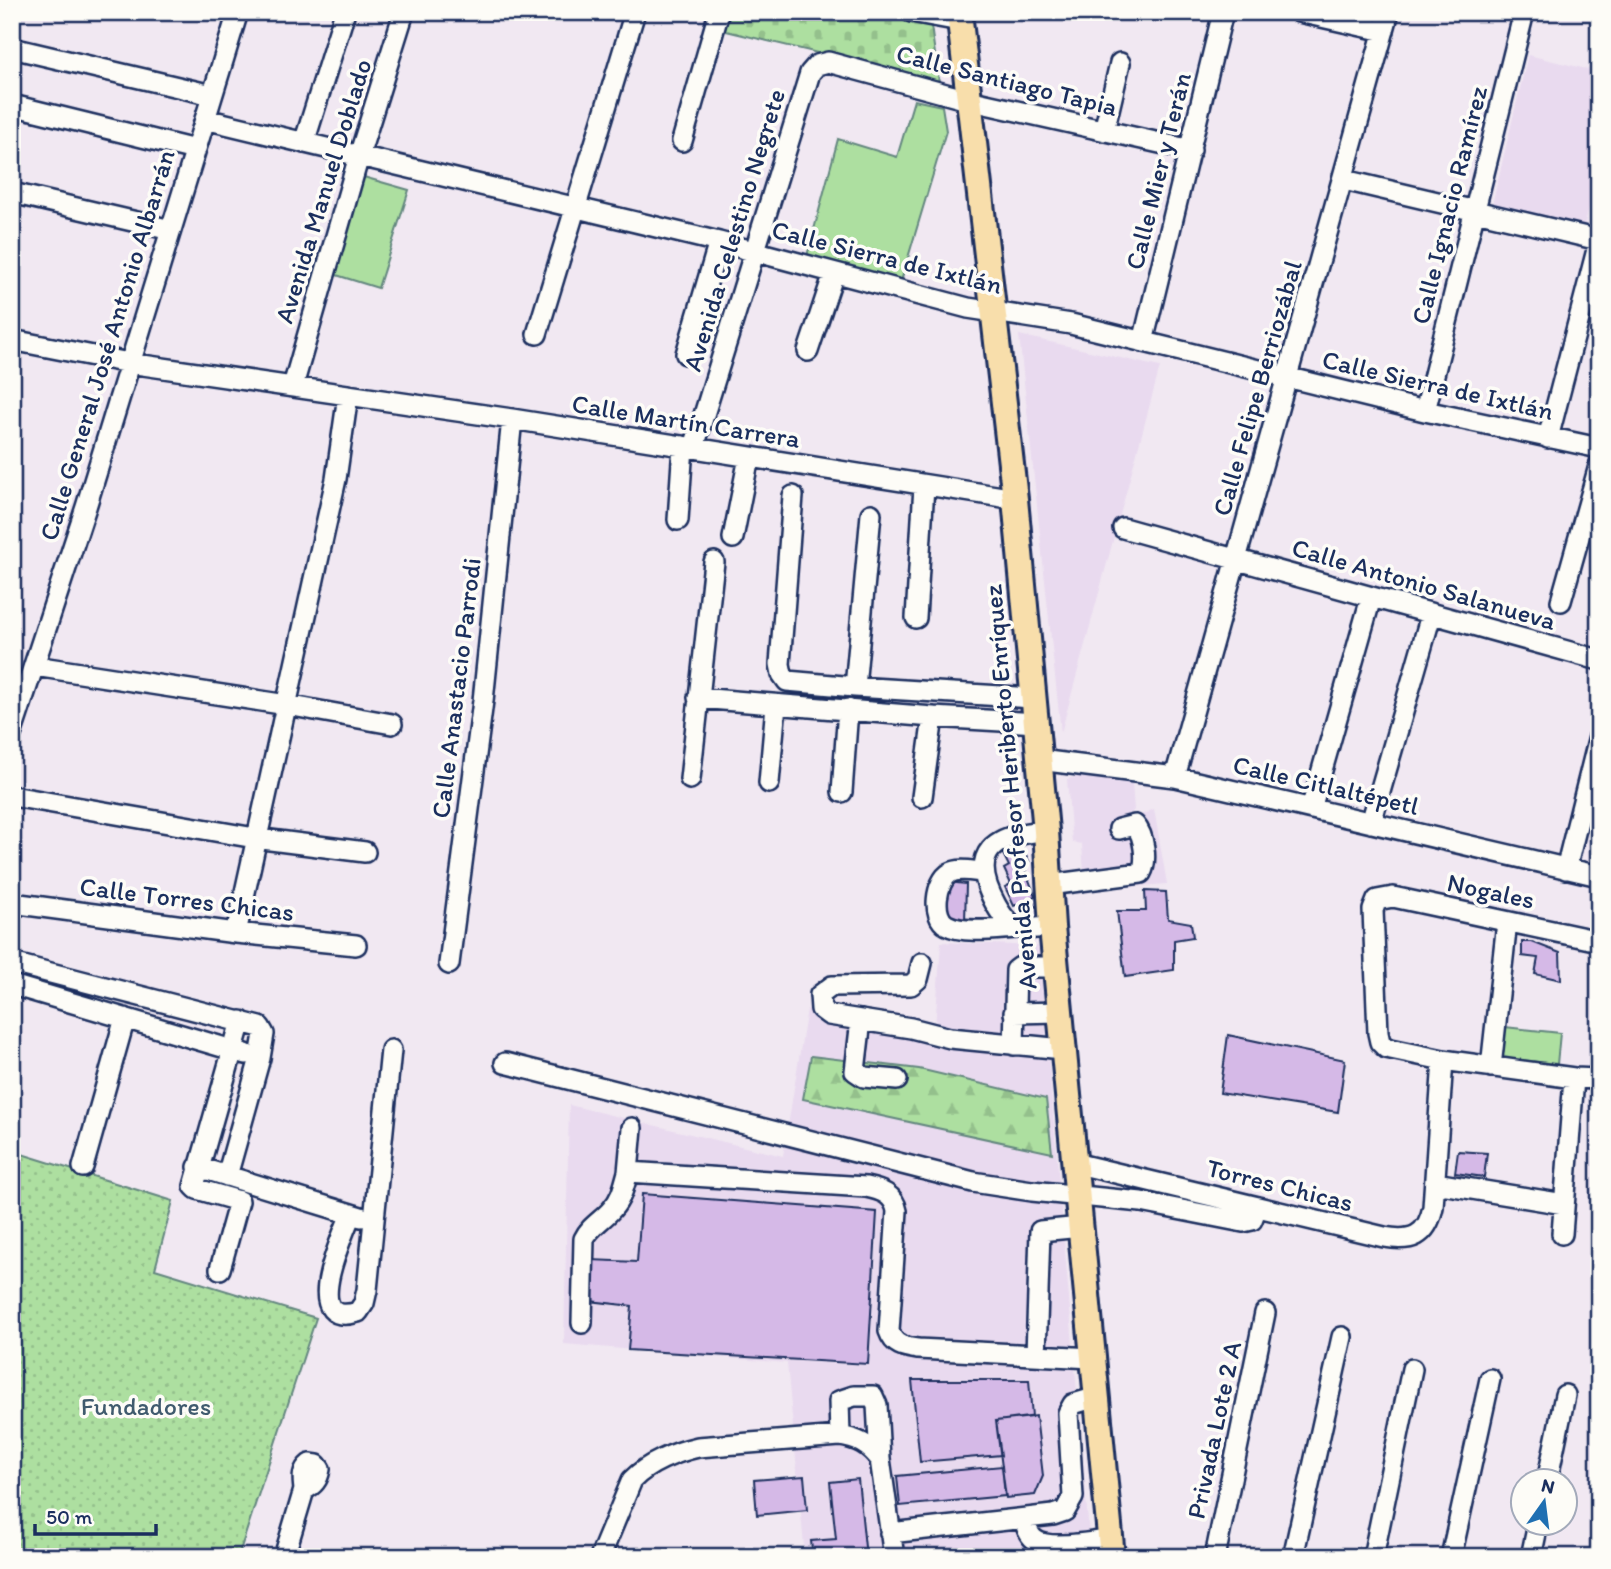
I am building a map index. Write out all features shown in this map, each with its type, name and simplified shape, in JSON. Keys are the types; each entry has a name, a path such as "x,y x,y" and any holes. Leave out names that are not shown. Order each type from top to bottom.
{"main road":[{"name":"Avenida Profesor Heriberto Enríquez","path":"960,17 1015,499 1037,723 1063,1049 1112,1548"}],"street":[{"name":"Calle General José Antonio Albarrán","path":"12,732 18,695 35,666 238,12"},
{"path":"304,143 345,12"},
{"name":"Avenida Manuel Doblado","path":"293,386 359,156 404,12"},
{"path":"537,334 635,12"},
{"path":"682,141 719,12"},
{"path":"911,12 960,17"},
{"name":"Calle Mier y Terán","path":"1143,342 1223,12"},
{"path":"1299,12 1386,22"},
{"name":"Calle Ignacio Ramírez","path":"1425,411 1524,12"},
{"name":"Calle Felipe Berriozábal","path":"1175,777 1386,22"},
{"path":"12,48 212,95"},
{"name":"Calle Santiago Tapia","path":"813,69 828,62 968,100 1191,150"},
{"path":"1104,131 1120,63"},
{"name":"Avenida Celestino Negrete","path":"678,520 688,446 756,251 813,69"},
{"path":"12,105 195,150"},
{"name":"Calle Sierra de Ixtlán","path":"205,119 756,251 936,300 1072,324 1425,411 1599,448"},
{"path":"1343,180 1599,241 1548,438"},
{"path":"12,193 171,230"},
{"path":"686,354 719,242"},
{"path":"808,351 834,273"},
{"name":"Calle Martín Carrera","path":"12,340 129,363 688,446 1015,499"},
{"path":"236,933 336,478 348,395"},
{"name":"Calle Anastacio Parrodi","path":"449,964 483,701 512,419"},
{"path":"733,538 749,457"},
{"path":"1561,601 1599,466"},
{"path":"916,618 924,486"},
{"path":"793,496 780,664 787,681 1034,698"},
{"path":"855,687 871,514"},
{"name":"Calle Antonio Salanueva","path":"1122,528 1599,660"},
{"path":"690,779 714,562"},
{"path":"1311,809 1371,598"},
{"path":"1371,823 1431,615"},
{"path":"35,666 392,724"},
{"path":"698,698 1037,723"},
{"path":"769,783 776,705"},
{"path":"842,792 848,709"},
{"path":"922,797 933,717"},
{"path":"1566,869 1599,737"},
{"name":"Calle Citlaltépetl","path":"1039,760 1175,777 1599,876"},
{"path":"12,796 256,838 365,852"},
{"path":"1049,885 1141,873 1145,859 1139,830 1135,825 1119,829"},
{"path":"1017,928 998,910 982,872 985,860 999,842 1013,835 1046,831"},
{"path":"982,872 961,870 951,872 944,878 938,892 937,910 942,922 967,929 1052,928"},
{"name":"Nogales","path":"1443,1060 1390,1049 1380,1042 1374,903 1381,898 1393,897 1599,940"},
{"name":"Calle Torres Chicas","path":"12,903 236,933 356,945"},
{"path":"1491,1067 1507,922"},
{"path":"922,963 918,979 911,985 832,986 820,995 821,1009 829,1015 911,1028 937,1036 1063,1049"},
{"path":"220,1269 239,1201 235,1178 264,1039 262,1030 256,1025 17,964 14,990 125,1018 260,1058"},
{"path":"1014,1045 1014,974 1018,967 1056,967"},
{"path":"1014,1013 1060,1012"},
{"path":"83,1167 125,1018"},
{"path":"861,1020 855,1071 864,1077 897,1080"},
{"path":"239,1201 195,1188 198,1167 241,1021"},
{"path":"351,1214 326,1286 328,1303 334,1310 348,1314 358,1312 364,1303 391,1050"},
{"path":"1564,1203 1435,1183 1443,1060 1599,1079"},
{"path":"505,1063 973,1182 1141,1202 1243,1222 1252,1220 1257,1207"},
{"path":"1562,1234 1574,1078"},
{"path":"582,1323 584,1239 591,1228 611,1211 619,1200 628,1172 632,1128"},
{"name":"Torres Chicas","path":"1074,1163 1400,1240 1415,1237 1424,1230 1430,1219 1435,1183"},
{"path":"198,1167 373,1220"},
{"path":"628,1172 866,1186 880,1190 890,1196 897,1211 890,1331 892,1340 898,1345 918,1349 1093,1358"},
{"path":"1036,1355 1040,1231 1081,1227"},
{"name":"Privada Lote 2 A","path":"1215,1557 1265,1313"},
{"path":"1293,1557 1342,1337"},
{"path":"1373,1557 1412,1369"},
{"path":"1451,1557 1490,1379"},
{"path":"1550,1468 1565,1395"},
{"path":"840,1436 839,1401 854,1396 873,1396 877,1405 880,1459 894,1557"},
{"path":"890,1533 1053,1516 1065,1511 1073,1497 1068,1413 1073,1404 1097,1397"},
{"path":"600,1557 632,1480 639,1473 681,1451 698,1447 840,1436 854,1438 869,1445 880,1459"},
{"path":"284,1557 304,1490"},
{"path":"1024,1519 1028,1532 1044,1544 1112,1548"},
{"path":"1531,1557 1535,1538"},
{"path":"1050,1557 1112,1548"}],"shaded area":[{"path":"1528,55 1599,72 1599,168 1584,227 1492,205"},
{"path":"1019,335 1160,367 1061,733"},
{"path":"1094,773 1132,783 1134,810 1119,825 1154,809 1167,884 1085,890 1082,844 1072,842 1067,779"},
{"path":"941,942 1039,946 1091,1557 805,1557 787,1363 564,1344 569,1105 783,1156 807,1009 935,1028"}],"green space":[{"path":"727,12 929,12 939,82 722,30"},
{"path":"914,100 942,106 946,131 901,281 807,256 838,139 897,157"},
{"path":"360,176 409,190 378,288 330,273"},
{"path":"1505,1027 1560,1033 1557,1064 1502,1058"},
{"path":"811,1056 919,1069 1046,1099 1052,1153 803,1099"},
{"name":"Fundadores","path":"12,1151 173,1201 155,1269 316,1318 238,1557 12,1557"}],"building":[{"path":"1020,843 1029,861 1023,864 1035,896 1014,906 1005,887 1011,884 1004,869 1009,866 1002,852"},
{"path":"948,882 966,884 965,922 946,921"},
{"path":"1145,891 1166,892 1168,919 1191,923 1193,937 1174,940 1174,970 1125,977 1117,911 1146,911"},
{"path":"1522,942 1532,942 1560,953 1561,980 1535,974 1538,958 1522,956"},
{"path":"1228,1035 1345,1060 1338,1112 1220,1093"},
{"path":"1458,1151 1487,1153 1484,1177 1455,1173"},
{"path":"642,1194 877,1212 868,1364 628,1350 632,1306 590,1301 591,1260 637,1262"},
{"path":"912,1380 1029,1380 1032,1417 996,1421 1001,1455 920,1462"},
{"path":"1036,1416 1043,1476 1035,1495 1006,1498 996,1421"},
{"path":"1002,1466 1005,1496 900,1506 897,1476"},
{"path":"804,1476 807,1510 757,1515 754,1480"},
{"path":"858,1479 866,1557 813,1557 811,1541 836,1539 830,1482"}]}
